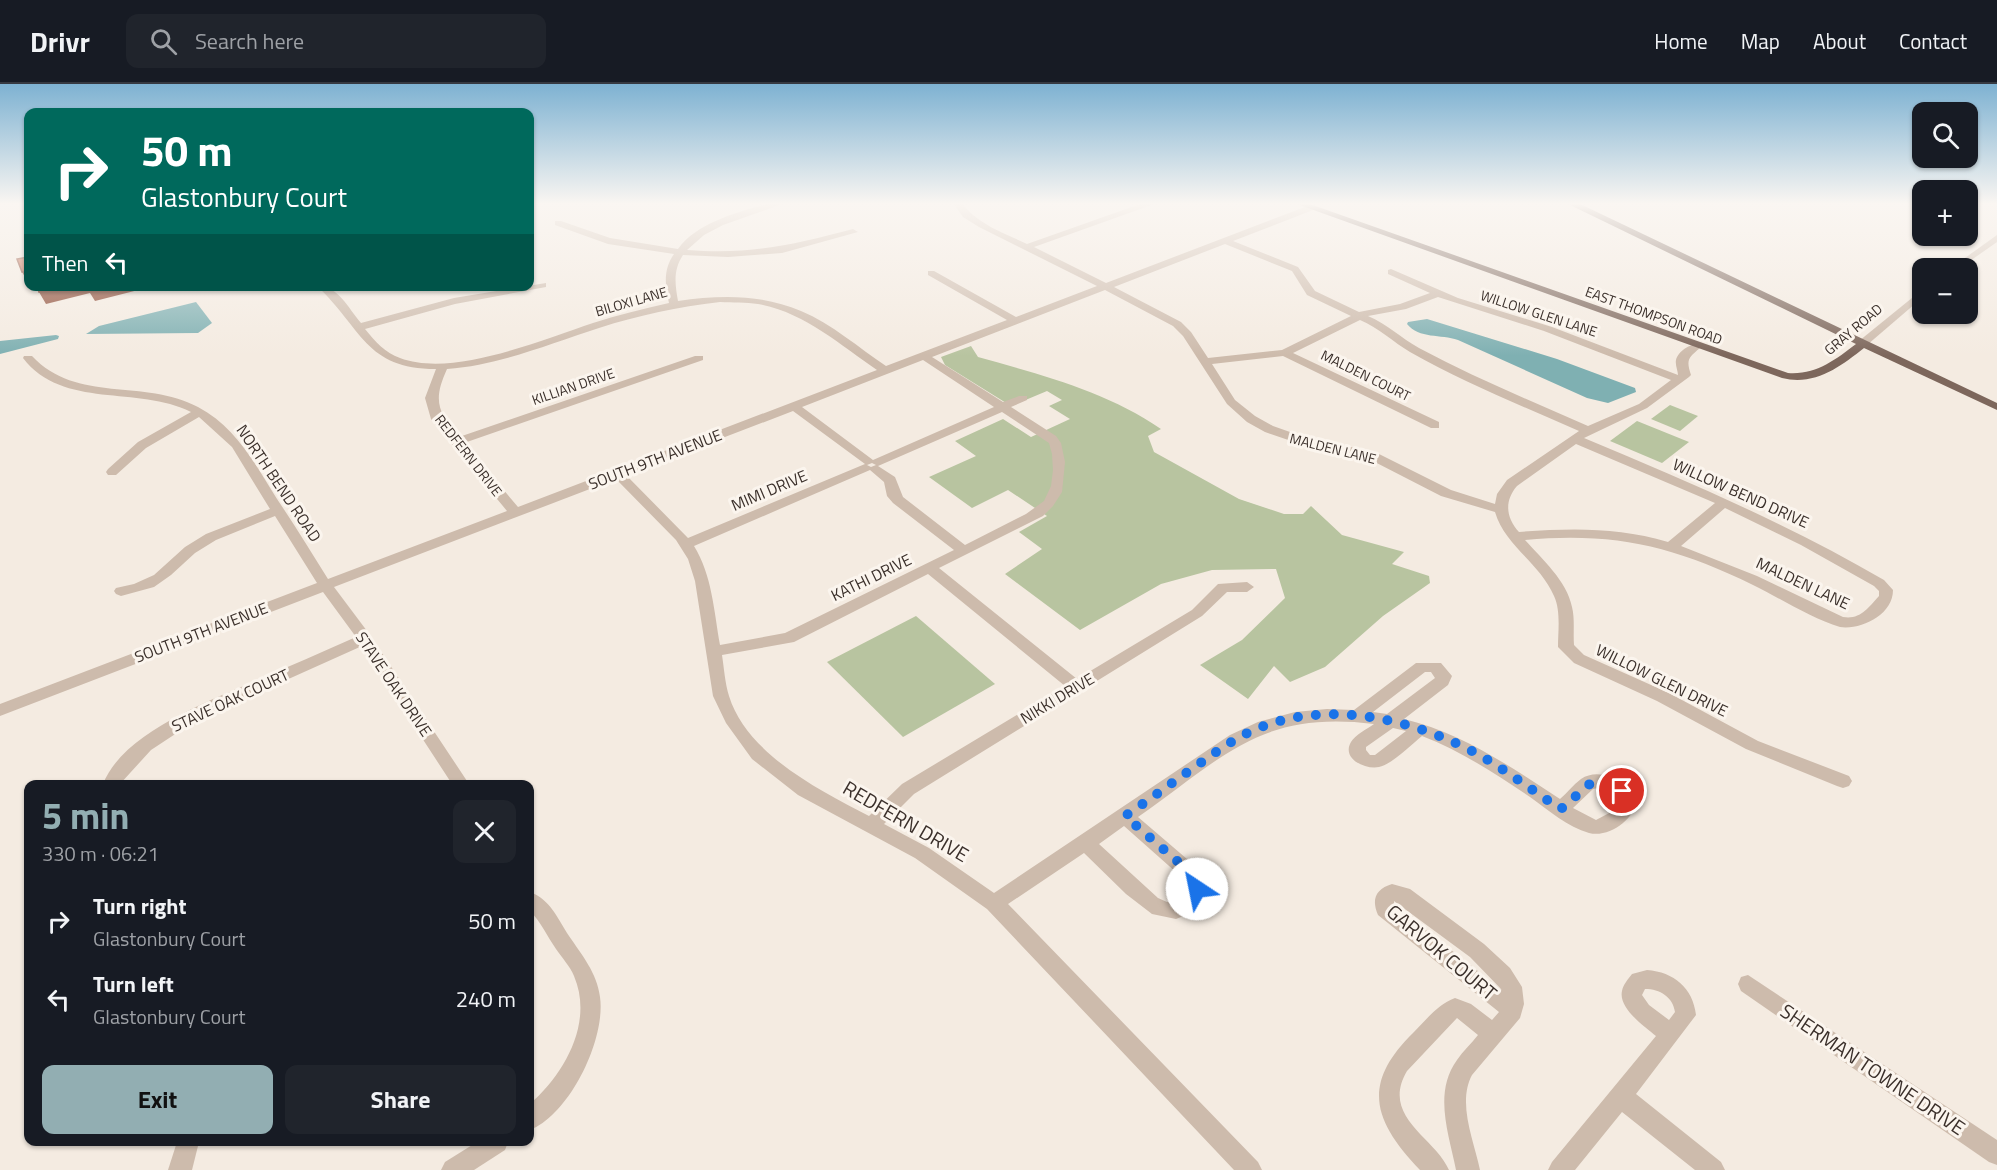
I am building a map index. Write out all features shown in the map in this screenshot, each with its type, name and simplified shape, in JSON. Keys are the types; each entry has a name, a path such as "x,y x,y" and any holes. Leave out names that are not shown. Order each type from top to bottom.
{"main road":[{"name":"EAST THOMPSON ROAD","path":"1438,254 1770,372 1798,378"},
{"path":"1676,254 1997,407"},
{"name":"GRAY ROAD","path":"1798,378 1818,375 1837,364 1863,343"}],"street":[{"path":"674,304 669,281 672,265 679,254"},
{"name":"MALDEN LANE","path":"1040,254 1107,286 1177,324 1231,402 1251,419 1269,429 1304,441 1371,455 1456,497 1501,510"},
{"name":"SOUTH 9TH AVENUE","path":"0,710 1192,254"},
{"path":"1257,254 1294,269 1301,275 1314,296 1388,329 1422,353 1499,391 1588,430"},
{"name":"WILLOW GLEN LANE","path":"1391,272 1438,294 1556,332 1678,379"},
{"path":"931,273 1016,321"},
{"path":"534,287 543,285"},
{"path":"330,291 385,355 415,364 443,366"},
{"path":"360,327 454,301 510,291"},
{"path":"1205,362 1284,353 1359,315 1370,311 1402,307 1438,294"},
{"name":"BILOXI LANE","path":"443,366 498,357 674,304 729,300 756,302 785,308 806,318 886,371"},
{"name":"GRAY ROAD","path":"1863,343 1912,300"},
{"path":"1501,510 1501,499 1508,487 1588,430 1643,406 1686,375 1681,363 1683,356 1696,346"},
{"name":"MALDEN COURT","path":"1284,353 1435,425"},
{"path":"924,356 1004,407"},
{"name":"NORTH BEND ROAD","path":"28,358 39,372 59,382 85,388 154,396 200,412 217,424 237,445 325,585"},
{"name":"KILLIAN DRIVE","path":"456,442 699,358"},
{"name":"REDFERN DRIVE","path":"443,366 434,385 432,406 437,419 515,512"},
{"name":"MIMI DRIVE","path":"686,544 1023,398"},
{"path":"794,406 890,480 894,496 898,500 964,551"},
{"name":"KATHI DRIVE","path":"712,651 789,638 1038,513 1050,503 1058,489 1059,451 1047,435 1004,407"},
{"path":"112,472 141,445 200,412"},
{"name":"WILLOW BEND DRIVE","path":"1576,439 1724,502 1809,542 1886,590"},
{"name":"REDFERN DRIVE","path":"617,473 686,544 701,575 721,696 743,735 758,754 804,790 935,861 994,903 1251,1170"},
{"path":"1671,547 1724,502"},
{"path":"121,591 139,589 154,583 168,573 191,549 209,537 279,510"},
{"name":"WILLOW GLEN DRIVE","path":"1501,510 1504,521 1514,537 1559,591 1565,607 1566,647 1579,659 1663,697 1752,745 1843,781"},
{"name":"MALDEN LANE","path":"1514,537 1593,533 1671,547 1736,571 1840,622 1851,624 1863,621 1886,597 1886,590"},
{"path":"930,568 1076,686"},
{"name":"STAVE OAK DRIVE","path":"325,585 366,639 458,780"},
{"name":"NIKKI DRIVE","path":"872,825 908,789 1197,613 1223,587 1247,587"},
{"name":"STAVE OAK COURT","path":"114,780 132,756 162,732 189,717 366,639"},
{"path":"1356,716 1422,667 1435,668 1444,676 1442,681 1357,747 1357,752 1366,761 1379,761 1420,729"},
{"path":"994,903 1086,843 1231,742 1254,730 1278,722 1312,716 1356,716 1390,721 1420,729 1479,755 1561,809"},
{"path":"1086,843 1153,905 1170,911 1190,906 1198,892 1197,883 1191,873 1125,816"},
{"name":"GARVOK COURT","path":"1468,1170 1454,1100 1455,1087 1464,1068 1513,1011 1515,1000 1512,987 1497,968 1403,895 1392,892 1385,895 1383,903 1385,909 1513,1011"},
{"path":"534,904 542,911 585,977 591,1017 584,1047 572,1070 555,1093 534,1115"},
{"name":"SHERMAN TOWNE DRIVE","path":"1748,984 1997,1154"},
{"name":"GARVOK COURT","path":"1437,1170 1410,1144 1398,1126 1390,1099 1393,1074 1401,1061 1455,1008 1464,1011 1493,1034"},
{"path":"1560,1170 1671,1034"},
{"path":"1620,1096 1713,1170"},
{"path":"180,1170 187,1146"},
{"path":"453,1170 491,1146"}],"green space":[{"path":"971,346 978,357 1026,370 1118,404 1161,429 1148,436 1154,452 1239,499 1284,514 1303,514 1311,506 1342,535 1404,552 1392,564 1429,576 1430,583 1383,616 1325,667 1290,682 1274,666 1248,699 1200,665 1242,640 1285,598 1276,569 1212,570 1161,584 1080,630 1005,574 1042,549 1019,532 1047,516 1008,490 972,508 929,477 976,456 955,441 1003,419 1031,437 1070,419 1049,406 1062,400 1047,391 1011,406 945,365 941,357"},
{"path":"1670,405 1698,416 1680,431 1651,419"},
{"path":"1637,421 1689,442 1662,463 1610,441"},
{"path":"916,616 995,684 903,737 827,662"}],"water":[{"path":"196,302 212,323 198,333 86,334 99,326"},
{"path":"1427,319 1557,359 1635,388 1636,392 1608,403 1587,398 1458,340 1424,334 1407,324"},
{"path":"59,336 58,339 0,354 0,341"}],"building":[{"path":"24,258 24,271 22,272 17,259"}],"route":[{"path":"1197,889 1197,883 1191,873 1125,816 1231,742 1254,730 1278,722 1312,716 1339,715 1372,717 1420,729 1451,741 1488,760 1561,809 1588,783 1599,781 1608,783 1622,791"}]}
